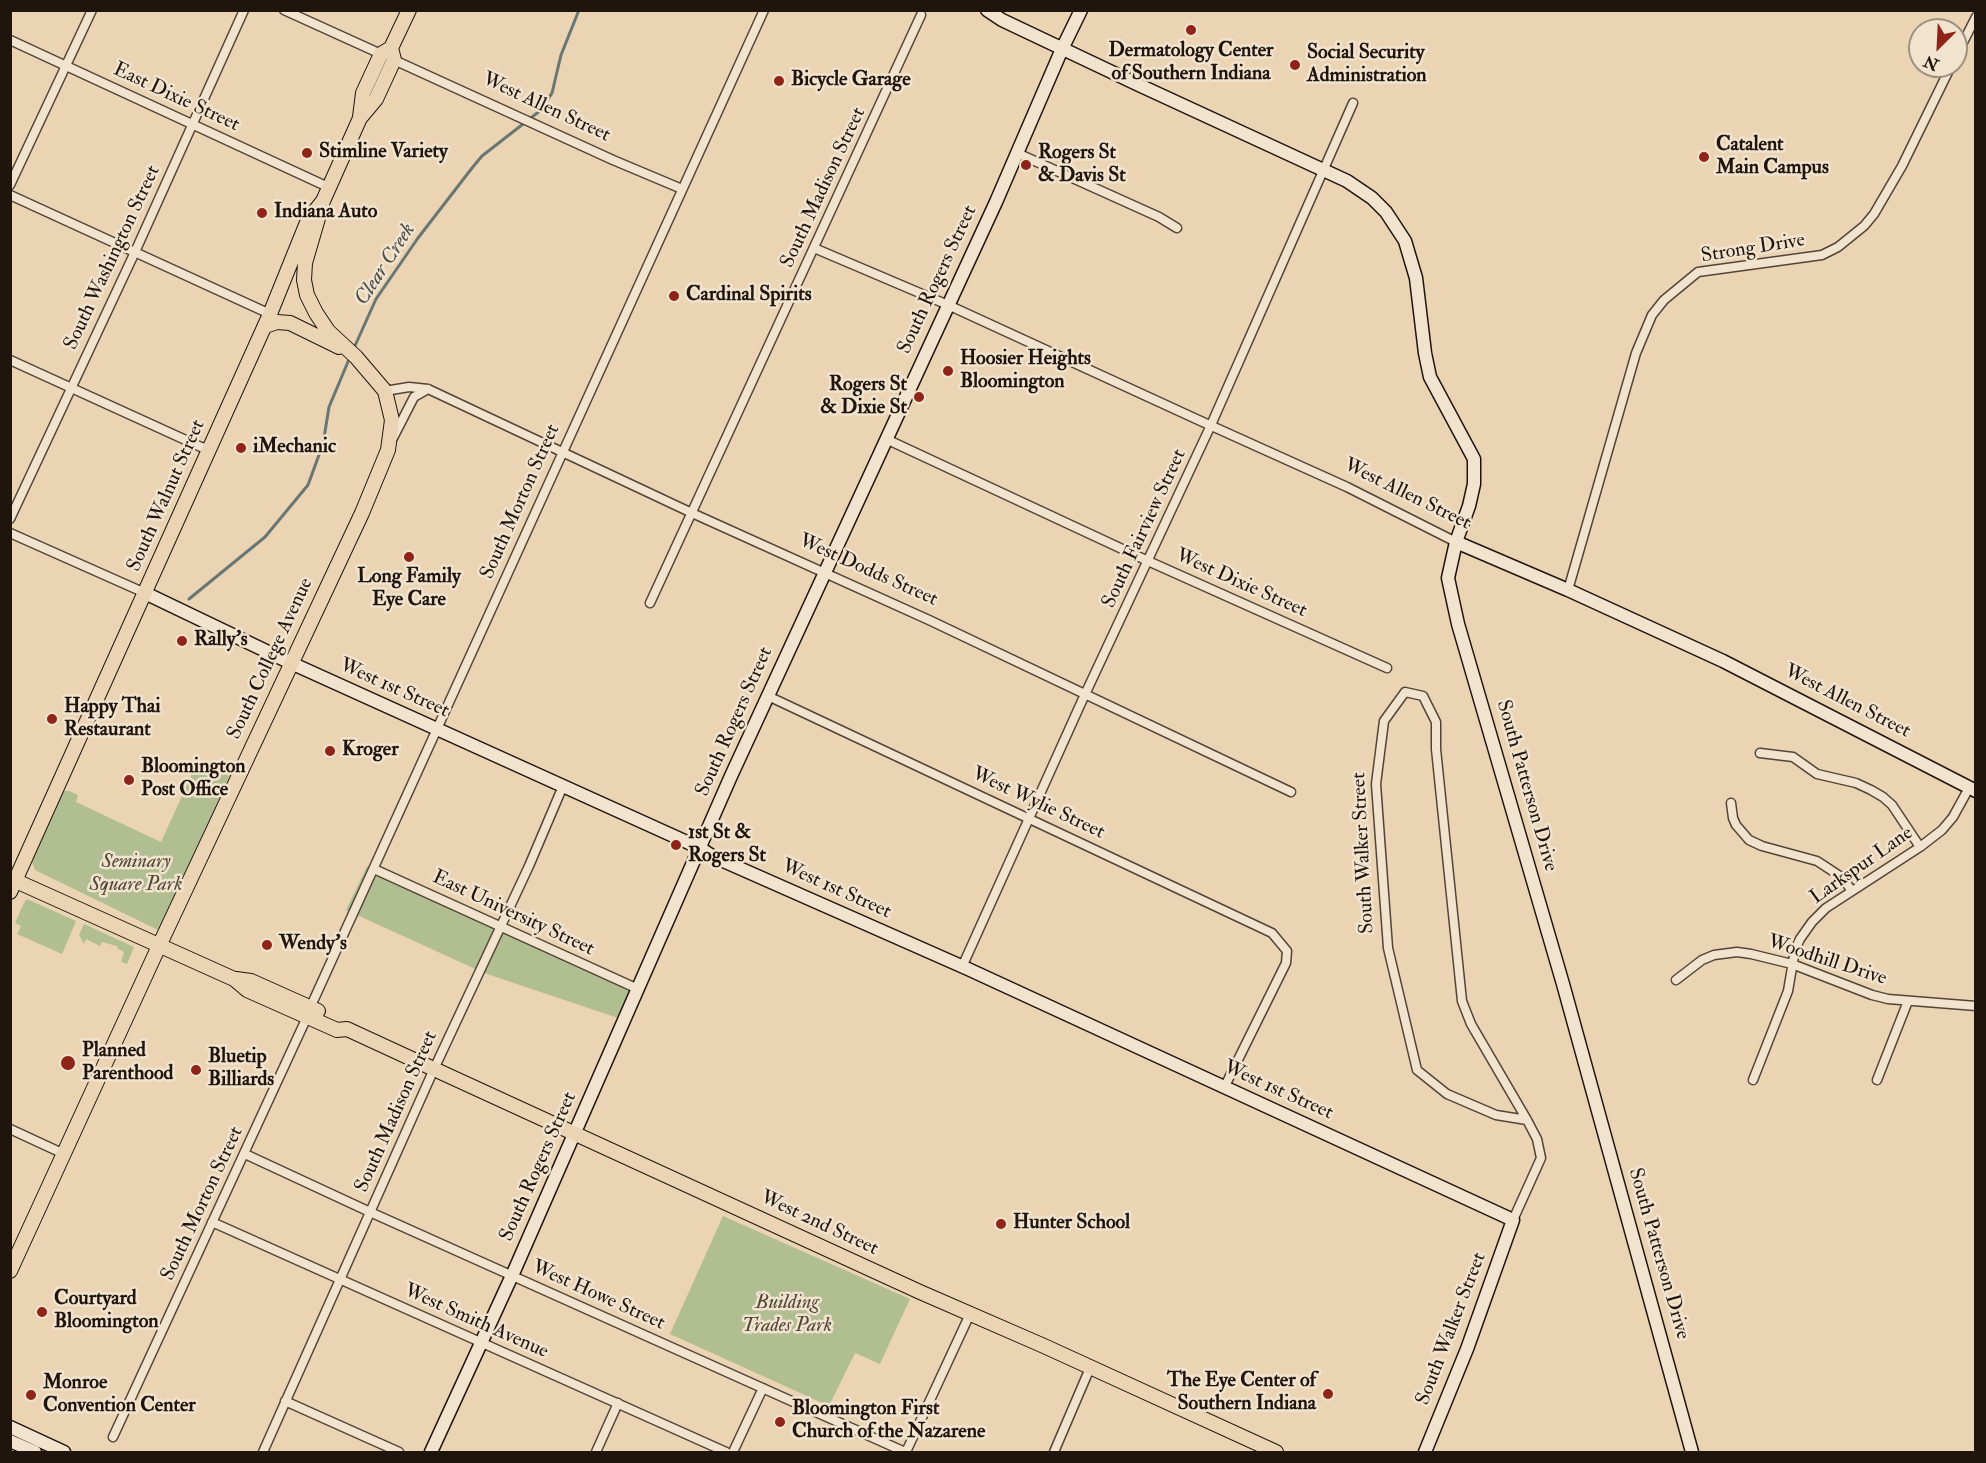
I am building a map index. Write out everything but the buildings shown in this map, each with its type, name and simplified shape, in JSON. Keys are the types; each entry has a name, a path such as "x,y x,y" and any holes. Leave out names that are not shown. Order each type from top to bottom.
{"main road":[{"name":"South Walnut Street","path":"12,884 210,448 267,320 308,220 323,201 360,118 376,99 389,54 409,10"},
{"path":"323,201 305,263 304,280 307,295 333,340"},
{"path":"267,320 278,314 290,323 333,340"},
{"name":"South College Avenue","path":"10,1271 362,513 388,450 392,420 385,391 356,357 333,340"},
{"name":"West 2nd Street","path":"12,884 234,979 251,981 308,1012 341,1022 347,1029 1276,1452"}],"street":[{"path":"10,185 92,10"},
{"name":"South Washington Street","path":"10,519 135,252 244,10"},
{"name":"West Allen Street","path":"285,10 389,54 512,113 682,189"},
{"name":"South Morton Street","path":"113,1437 245,1154 764,10"},
{"name":"South Patterson Drive","path":"987,10 1002,20 1062,49 1347,181 1372,198 1392,220 1405,241 1416,278 1430,377 1474,459 1474,484 1456,542 1448,578 1458,624 1563,984 1692,1452"},
{"name":"South Rogers Street","path":"431,1452 513,1275 768,696 1081,10"},
{"name":"South Madison Street","path":"650,603 921,15"},
{"path":"1968,33 1976,17"},
{"name":"East Dixie Street","path":"10,40 328,186"},
{"name":"Strong Drive","path":"1568,590 1636,353 1652,315 1665,300 1698,272 1822,255 1838,247 1864,226 1874,214 1897,174 1945,78"},
{"name":"South Fairview Street","path":"962,967 1211,425 1353,103"},
{"path":"1017,153 1159,217 1177,228"},
{"path":"10,195 135,252 267,320"},
{"name":"West Allen Street","path":"814,248 948,305 1347,488 1456,542 1723,661 1972,790"},
{"path":"10,360 201,447 210,448"},
{"name":"West Dodds Street","path":"385,391 409,387 428,389 1291,792"},
{"path":"388,450 414,397 428,389"},
{"name":"West Dixie Street","path":"886,439 1148,561 1387,668"},
{"path":"10,532 145,593"},
{"name":"West 1st Street","path":"145,593 291,663 700,848 712,856 962,967 1513,1220"},
{"name":"South Walker Street","path":"1425,1452 1467,1349 1513,1220 1541,1158 1537,1139 1527,1120 1471,1024 1462,1000 1436,749 1436,722 1423,696 1405,692 1384,721 1376,784 1388,948 1417,1071 1447,1094 1496,1116 1527,1120"},
{"name":"West Wylie Street","path":"768,696 1272,933 1287,951 1286,963 1224,1088"},
{"path":"1760,753 1793,757 1817,774 1856,783 1872,790 1892,806 1920,847"},
{"name":"South Madison Street","path":"262,1452 529,866 563,786"},
{"name":"Larkspur Lane","path":"1753,1080 1788,991 1792,964 1800,939 1812,922 1826,908 1851,890 1920,847 1942,830 1972,790"},
{"path":"1731,803 1736,825 1749,840 1762,846 1817,861 1843,878 1851,890"},
{"name":"East University Street","path":"374,869 638,989"},
{"name":"Woodhill Drive","path":"1676,980 1702,960 1714,955 1751,954 1792,964 1872,995 1908,1001 1976,1006"},
{"path":"1877,1080 1908,1001"},
{"path":"10,1129 64,1154"},
{"name":"West Howe Street","path":"245,1154 906,1452"},
{"name":"West Smith Avenue","path":"212,1222 726,1452"},
{"path":"906,1452 970,1314"},
{"path":"1054,1452 1090,1368"},
{"path":"733,1452 763,1388"},
{"path":"285,1401 399,1452"},
{"path":"596,1452 618,1404"},
{"path":"10,1427 64,1452"},
{"path":"10,1441 35,1452"}],"green space":[{"name":"Seminary Square Park","path":"215,769 229,776 162,932 35,870 31,859 60,794 64,791 78,795 76,802 161,842 192,774 212,775"},
{"path":"367,866 635,988 621,1019 484,973 346,910"},
{"path":"27,899 76,921 62,954 17,934 21,926 15,923"},
{"path":"84,924 134,947 127,964 121,962 124,952 117,946 102,942 100,946 86,939 84,944 79,935"},
{"name":"Building Trades Park","path":"723,1216 910,1299 880,1364 855,1353 829,1406 670,1334"}],"waterway":[{"name":"Clear Creek","path":"354,348 376,299 418,238 472,168 482,156 541,110 552,93 561,55 579,10"},
{"name":"Clear Creek","path":"189,599 265,537 308,485 323,444 329,407 350,357"}],"place":[{"name":"Dermatology Center of Southern Indiana","path":"1191,30"},
{"name":"Social Security Administration","path":"1295,65"},
{"name":"Bicycle Garage","path":"779,81"},
{"name":"Stimline Variety","path":"307,153"},
{"name":"Catalent Main Campus","path":"1704,157"},
{"name":"Rogers St & Davis St","path":"1026,165"},
{"name":"Indiana Auto","path":"262,213"},
{"name":"Cardinal Spirits","path":"674,296"},
{"name":"Hoosier Heights Bloomington","path":"948,371"},
{"name":"Rogers St & Dixie St","path":"919,397"},
{"name":"iMechanic","path":"241,448"},
{"name":"Long Family Eye Care","path":"409,557"},
{"name":"Rally's","path":"182,641"},
{"name":"Happy Thai Restaurant","path":"52,719"},
{"name":"Kroger","path":"330,751"},
{"name":"Bloomington Post Office","path":"129,780"},
{"name":"1st St & Rogers St","path":"676,845"},
{"name":"Wendy's","path":"267,945"},
{"name":"Planned Parenthood","path":"68,1063"},
{"name":"Bluetip Billiards","path":"196,1070"},
{"name":"Hunter School","path":"1001,1224"},
{"name":"Courtyard Bloomington","path":"42,1312"},
{"name":"The Eye Center of Southern Indiana","path":"1328,1394"},
{"name":"Monroe Convention Center","path":"31,1395"},
{"name":"Bloomington First Church of the Nazarene","path":"780,1422"}]}
